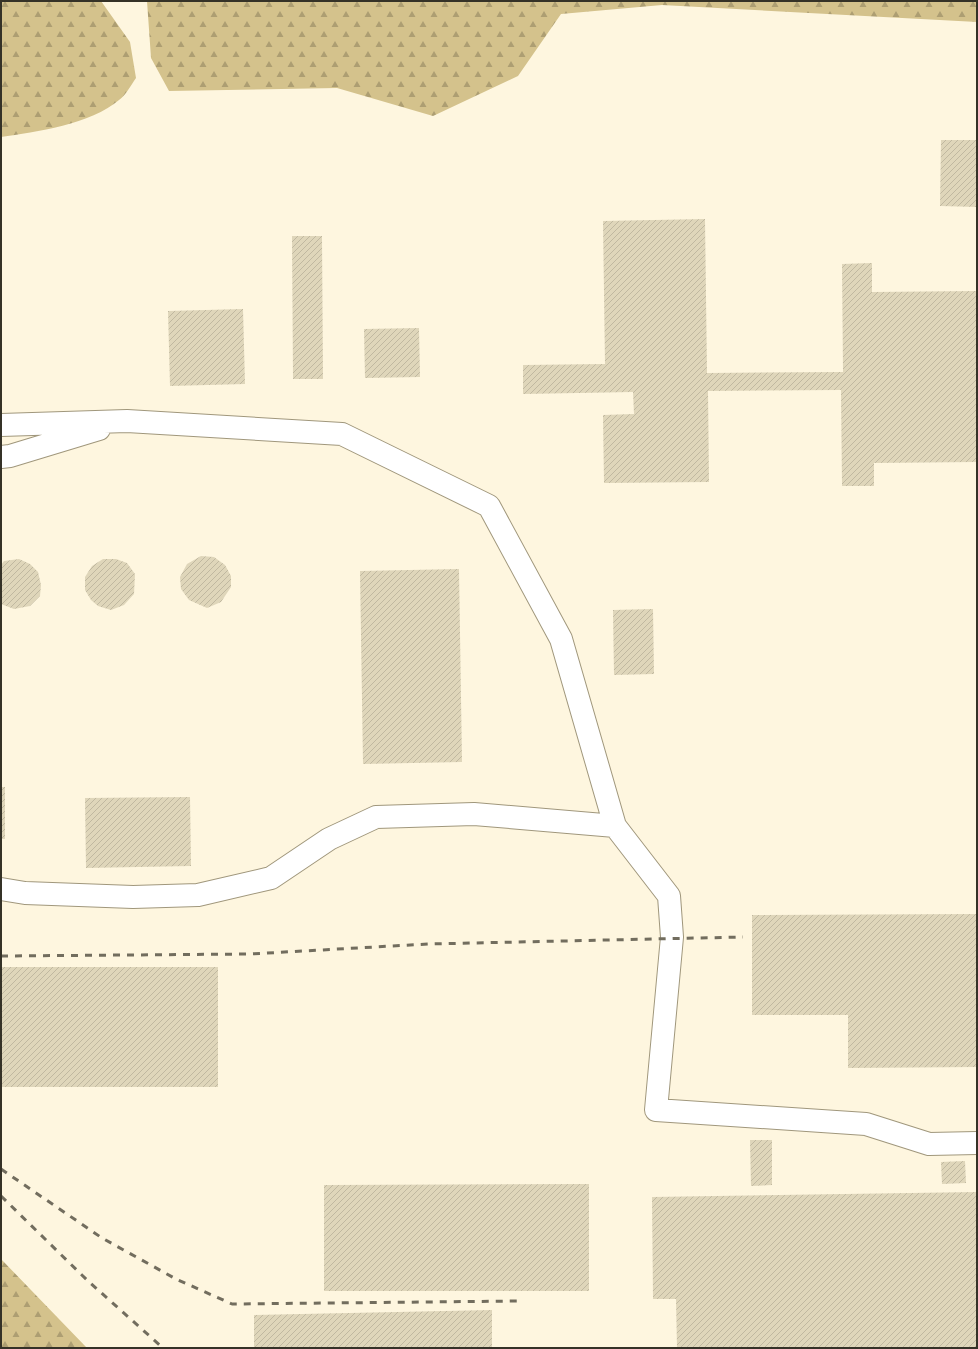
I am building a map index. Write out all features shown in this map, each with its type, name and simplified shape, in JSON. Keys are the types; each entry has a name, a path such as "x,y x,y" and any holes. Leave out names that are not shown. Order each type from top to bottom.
{"lane":[{"path":"1,425 127,421 342,434 489,506 561,639 615,826 669,896 672,937 656,1110 866,1124 929,1144 977,1143"},
{"path":"1,457 10,456 127,421"},
{"path":"1,889 25,893 133,897 198,896 272,878 329,839 376,817 474,814 615,826"}],"green space":[{"path":"1,1 101,1 130,42 136,78 122,98 94,115 63,126 1,137"},
{"path":"147,1 977,1 977,22 662,5 561,14 518,76 433,116 337,88 169,91 151,58"},
{"path":"1,1259 87,1348 1,1348"}],"building":[{"path":"941,140 977,140 977,207 940,206"},
{"path":"705,219 707,373 843,372 842,264 872,263 872,292 977,291 977,462 874,463 874,486 842,486 841,390 708,391 709,482 604,483 603,415 634,414 633,392 523,394 523,365 605,364 603,221"},
{"path":"292,236 322,236 323,379 293,379"},
{"path":"243,309 245,384 170,386 168,311"},
{"path":"419,328 420,377 365,378 364,329"},
{"path":"201,556 214,557 225,565 231,576 231,587 221,602 207,608 189,600 181,589 180,577 187,564"},
{"path":"19,559 30,564 38,572 41,585 40,596 30,606 14,609 1,604 1,565 4,561"},
{"path":"103,559 116,559 127,563 135,574 134,594 124,605 111,610 98,606 91,600 85,590 85,577 92,566"},
{"path":"459,569 462,762 363,764 360,571"},
{"path":"653,609 654,674 614,675 613,610"},
{"path":"1,787 5,787 5,839 1,839"},
{"path":"190,797 191,866 86,868 85,798"},
{"path":"977,914 977,1067 848,1068 848,1015 752,1015 752,915"},
{"path":"1,967 218,967 218,1087 1,1087"},
{"path":"750,1140 772,1140 772,1185 751,1186"},
{"path":"965,1161 966,1183 942,1184 941,1162"},
{"path":"589,1184 589,1291 324,1291 324,1185"},
{"path":"977,1192 977,1348 677,1348 676,1299 653,1299 652,1197"},
{"path":"492,1310 492,1348 254,1348 254,1315"}],"railway":[{"path":"1,956 250,954 428,944 743,937"},
{"path":"1,1169 102,1238 176,1279 232,1304 520,1301"},
{"path":"1,1196 88,1281 163,1348"}]}
